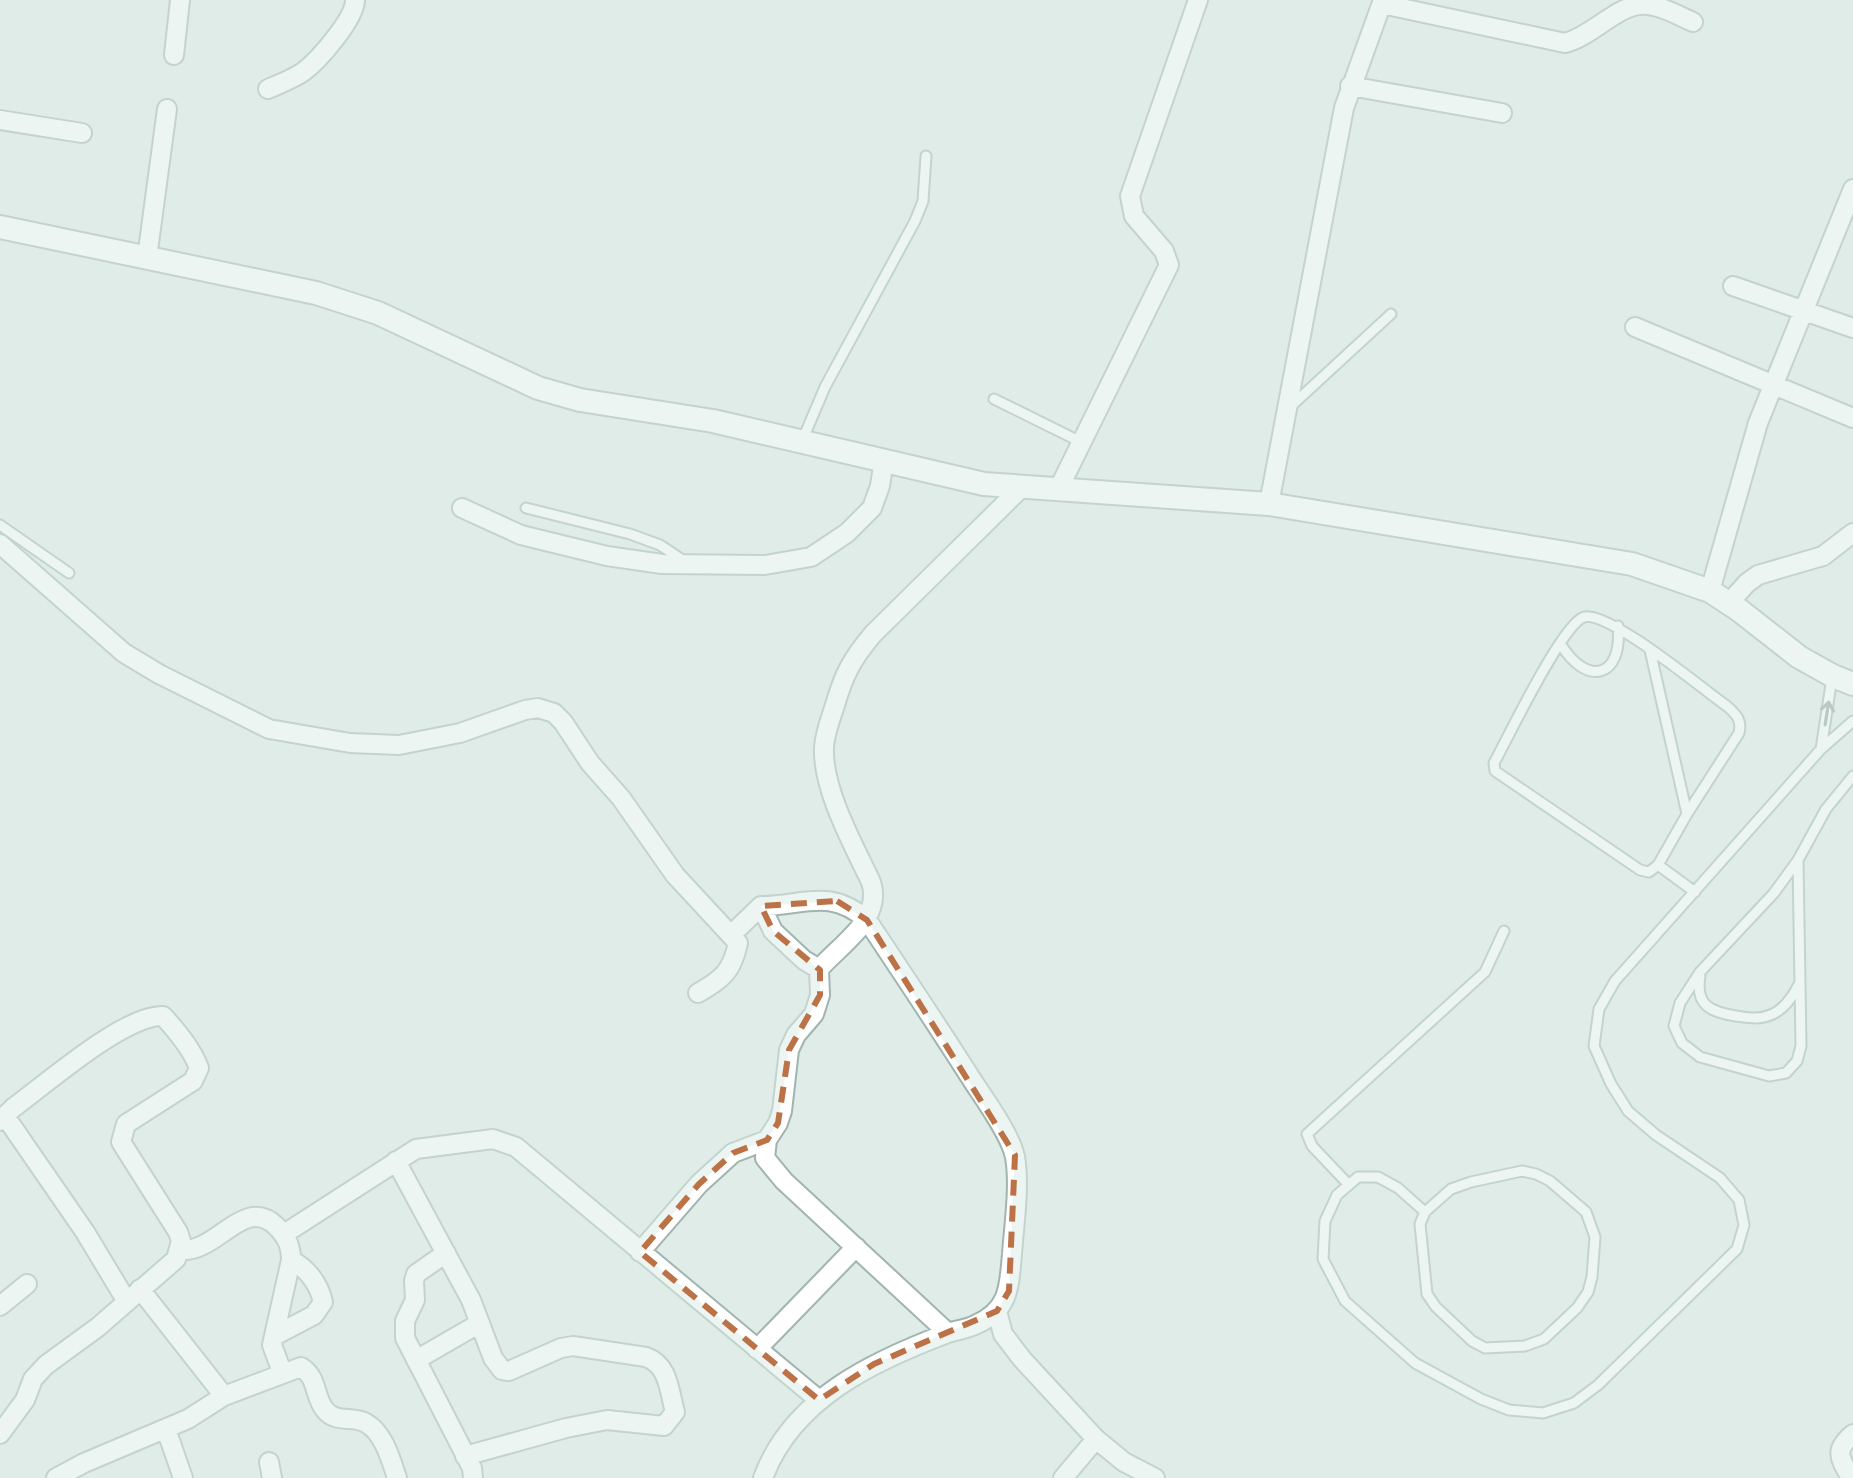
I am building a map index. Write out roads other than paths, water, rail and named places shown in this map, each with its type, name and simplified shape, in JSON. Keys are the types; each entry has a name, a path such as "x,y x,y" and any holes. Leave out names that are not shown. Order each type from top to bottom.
{"street":[{"path":"174,55 180,0"},
{"path":"268,89 300,74 316,61 350,17 355,0"},
{"path":"1058,490 1169,265 1164,251 1134,216 1130,196 1198,0"},
{"path":"1269,504 1344,108 1382,2 1565,43 1579,39 1622,11 1640,5 1659,8 1693,22"},
{"path":"1350,86 1502,113"},
{"path":"147,258 167,109"},
{"path":"0,120 82,133"},
{"path":"1719,598 1758,423 1804,309 1846,225 1853,189"},
{"path":"0,227 316,293 378,313 538,388 580,400 713,421 984,484 1269,504 1632,564 1719,598 1799,657 1843,680"},
{"path":"1733,286 1853,328"},
{"path":"1635,327 1853,418"},
{"path":"462,508 521,535 607,556 662,564 765,565 811,557 847,533 872,508 880,486 884,459"},
{"path":"948,1333 784,1181 765,1158 767,1140 782,1111 789,1050 796,1035 814,1014 820,995 819,969 867,920 874,905 875,893 839,813 824,750 843,676 851,660 873,634 1022,487"},
{"path":"1719,598 1758,575 1823,556 1853,533"},
{"path":"0,544 124,653 269,729 294,736 350,743 399,745 460,733 525,710 538,708 554,713 590,763 621,798 675,875 738,943 733,964 726,974 698,993"},
{"path":"731,935 761,906 786,906 810,899 837,901 856,911 867,920 995,1115 1015,1155 1016,1206 1009,1291 997,1311 976,1325 948,1333 874,1364 819,1400 791,1426 773,1452 763,1478"},
{"path":"761,906 773,931 804,960 819,969"},
{"path":"0,1434 25,1400 33,1379 46,1365 98,1327 133,1295 176,1259 181,1250 178,1232 121,1142 126,1124 193,1081 199,1068 195,1056 163,1016 150,1016 121,1029 2,1119 133,1295 224,1396"},
{"path":"284,1234 416,1149 430,1145 504,1140 819,1400"},
{"path":"640,1252 699,1184 733,1153 767,1140"},
{"path":"396,1161 471,1300 493,1358 502,1370 509,1371 561,1348 573,1346 656,1361 665,1374 675,1412 664,1426 607,1420 465,1456"},
{"path":"181,1250 193,1251 244,1218 255,1216 271,1221 284,1234 291,1250 291,1260 273,1352 282,1372"},
{"path":"757,1349 856,1247"},
{"path":"446,1253 420,1269 414,1281 415,1300 404,1329 405,1338 472,1468 473,1478"},
{"path":"274,1336 314,1315 323,1302 307,1271 291,1260"},
{"path":"0,1306 27,1284"},
{"path":"997,1311 1003,1334 1022,1359 1096,1439 1124,1462 1155,1478"},
{"path":"416,1360 480,1323"},
{"path":"65,1476 188,1419 224,1396 301,1367 308,1371 322,1407 329,1415 365,1422 377,1434 397,1478"},
{"path":"166,1429 183,1478"},
{"path":"1851,1478 1839,1451 1843,1442 1853,1434"},
{"path":"1063,1478 1096,1439"}],"lane":[{"path":"802,441 825,387 915,221 923,201 926,156"},
{"path":"1286,410 1391,314"},
{"path":"994,399 1081,442"},
{"path":"526,508 645,539 686,563"},
{"path":"0,525 69,573"},
{"path":"1595,616 1618,626 1736,714 1741,725 1658,865 1649,872 1640,870 1495,771 1494,763 1573,624 1583,617 1595,616"},
{"path":"1560,643 1570,660 1586,671 1602,671 1614,661 1620,645 1618,626"},
{"path":"1650,650 1687,814"},
{"path":"1821,749 1843,680"},
{"path":"1425,1212 1398,1188 1378,1177 1358,1177 1337,1195 1325,1221 1323,1259 1345,1301 1415,1363 1481,1399 1509,1410 1543,1413 1574,1403 1598,1385 1737,1249 1744,1225 1739,1200 1720,1178 1656,1135 1628,1111 1611,1084 1594,1046 1599,1009 1615,981 1821,749 1853,721"},
{"path":"1798,860 1801,1046 1797,1061 1786,1073 1769,1076 1700,1057 1682,1043 1674,1026 1680,1003 1700,972 1774,893 1798,860 1826,809 1853,776"},
{"path":"1658,865 1695,892"},
{"path":"1349,1185 1312,1146 1307,1134 1485,972 1504,931"},
{"path":"1700,972 1698,987 1703,1002 1716,1013 1760,1019 1776,1013 1790,1001 1800,984"},
{"path":"1522,1171 1536,1174 1550,1181 1586,1212 1592,1224 1595,1237 1588,1292 1577,1308 1544,1339 1525,1346 1485,1348 1472,1341 1445,1316 1427,1294 1420,1234 1425,1212 1451,1189 1471,1182 1522,1171"}]}
